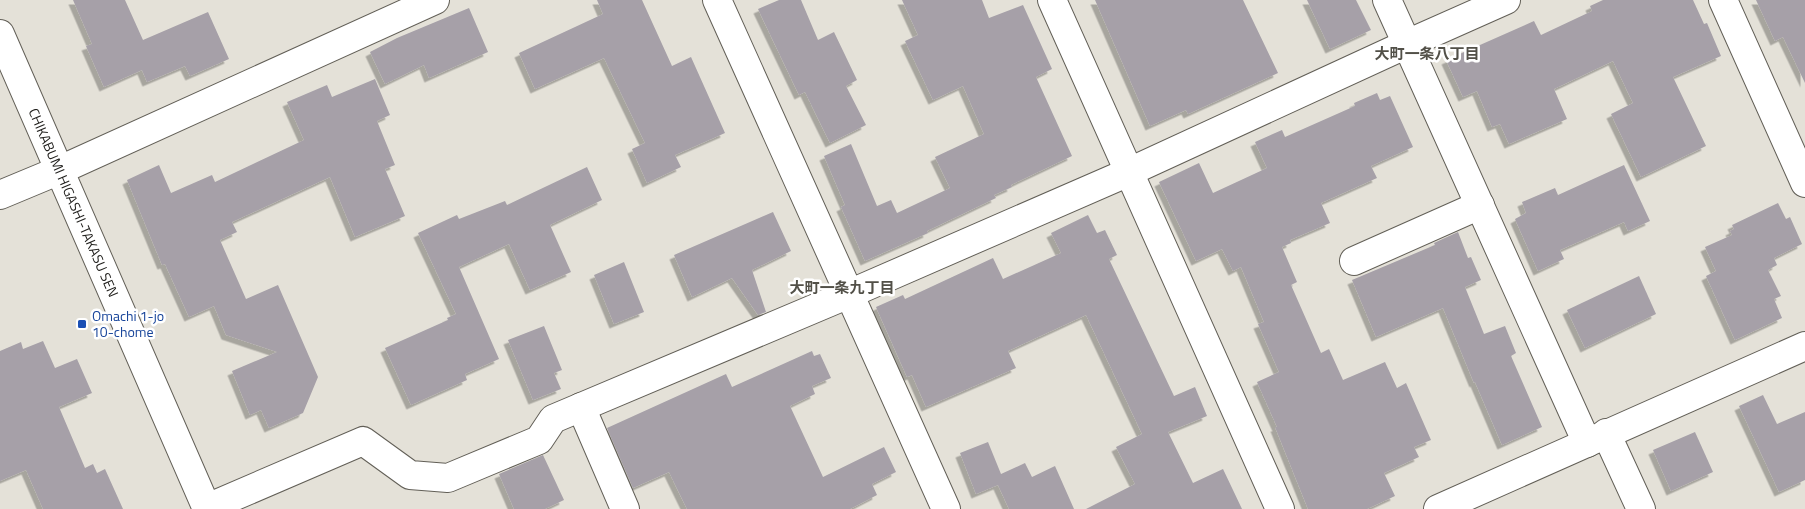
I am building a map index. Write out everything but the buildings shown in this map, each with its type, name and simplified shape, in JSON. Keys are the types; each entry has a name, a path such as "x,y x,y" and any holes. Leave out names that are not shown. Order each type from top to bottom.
{"street":[{"path":"0,195 60,170 435,0"},
{"path":"717,0 946,509"},
{"path":"1052,0 1280,509"},
{"path":"1387,0 1480,205 1596,438 1641,509"},
{"path":"207,509 363,441 410,475 448,478 539,440 553,419 849,294 1129,172 1506,0"},
{"path":"1723,0 1805,183"},
{"name":"CHIKABUMI HIGASHI-TAKASU SEN","path":"0,34 207,509"},
{"path":"1354,261 1480,205"},
{"path":"1438,509 1805,346"},
{"path":"581,407 625,509"}],"place":[{"name":"Omachi 1-jo 10-chome","path":"82,324"}],"district":[{"name":"大町一条八丁目","path":"1427,54"},
{"name":"大町一条九丁目","path":"842,288"}]}
